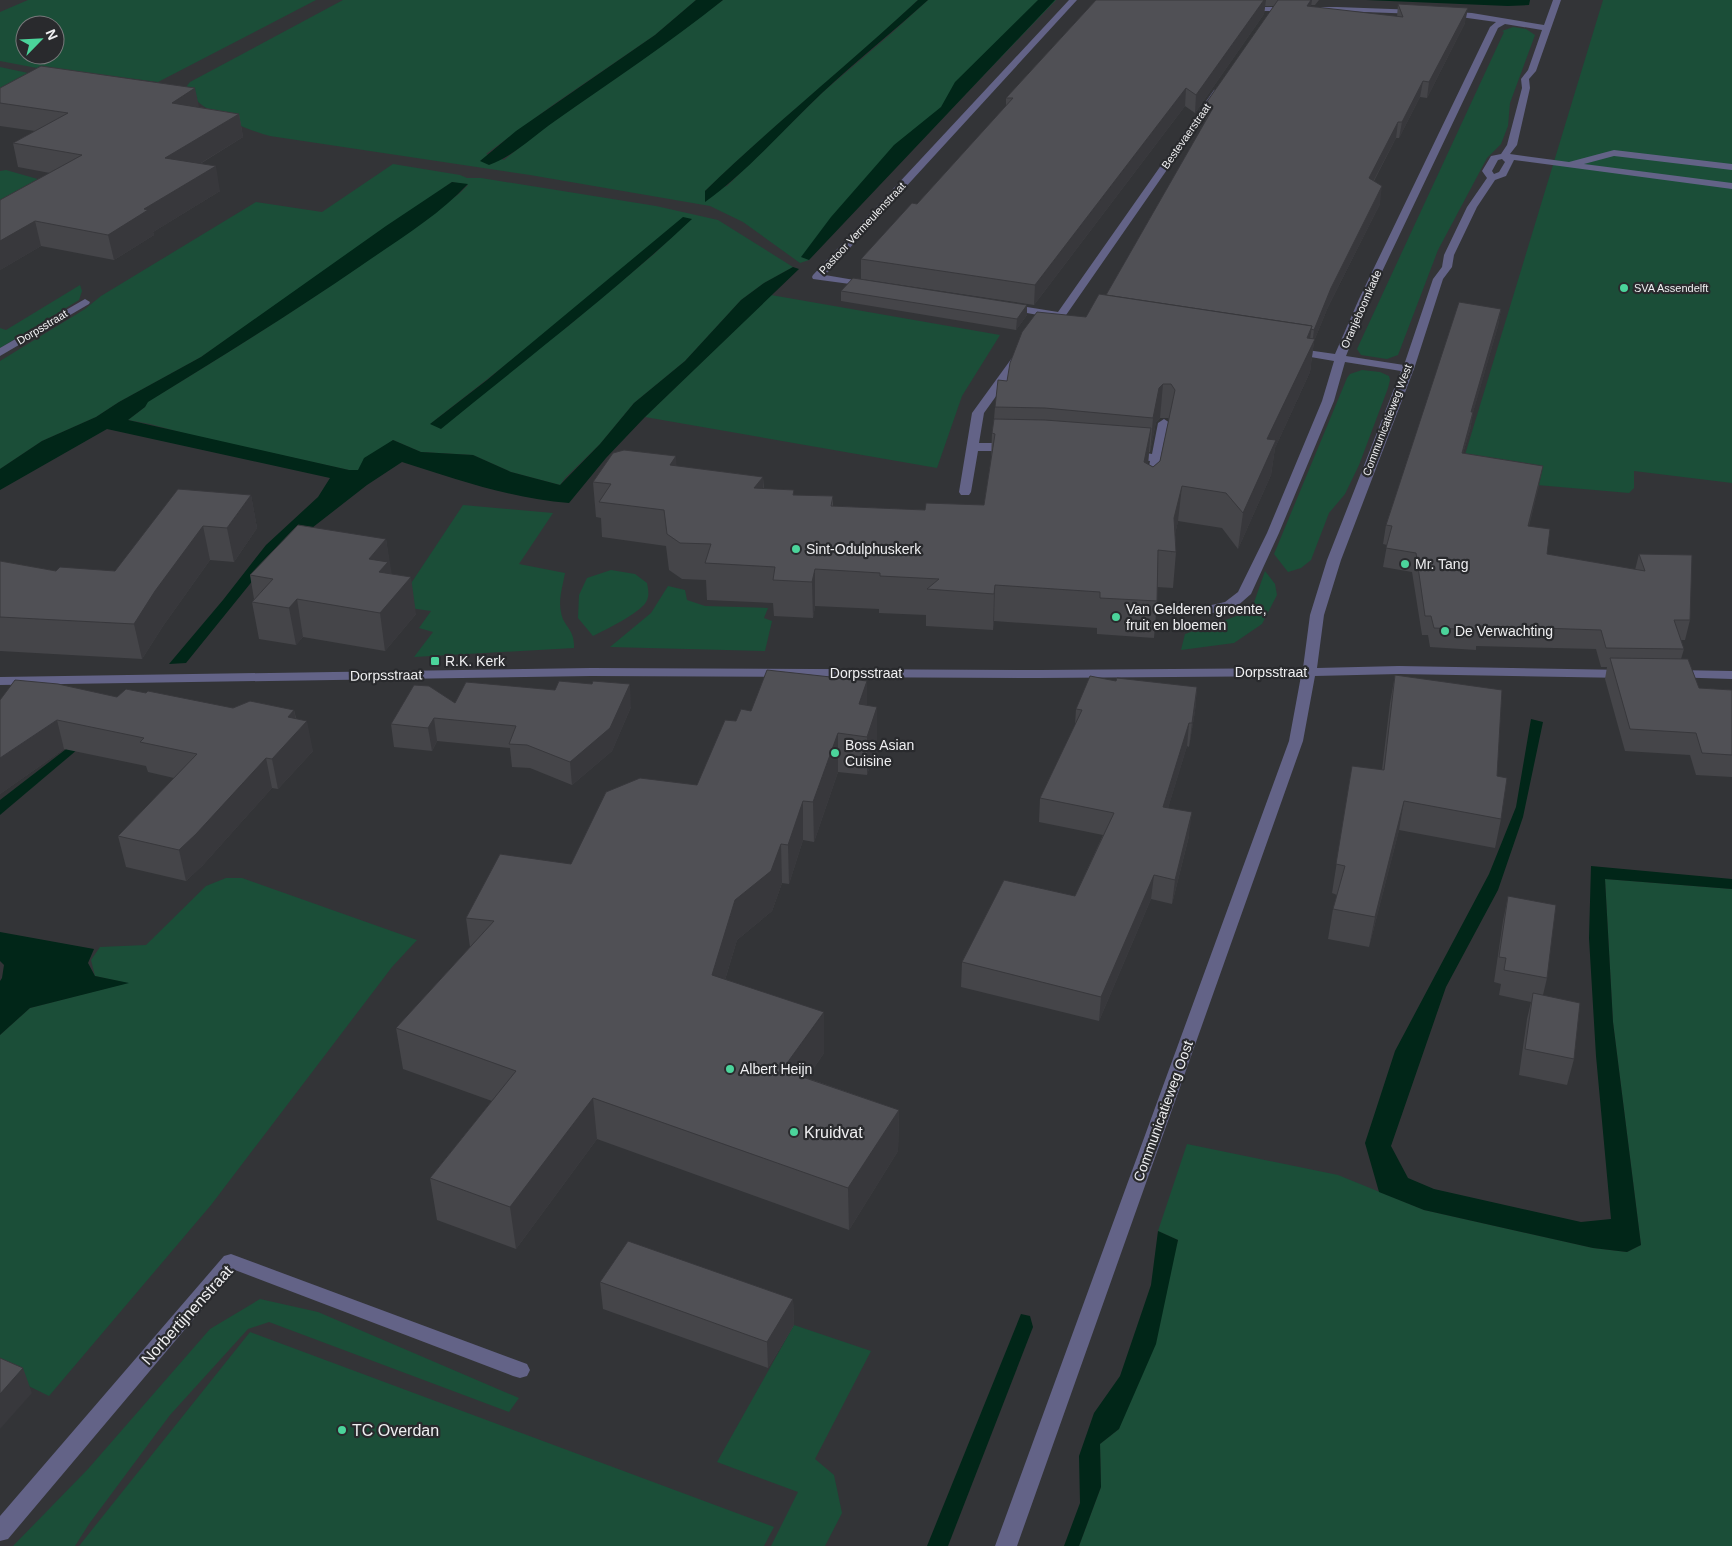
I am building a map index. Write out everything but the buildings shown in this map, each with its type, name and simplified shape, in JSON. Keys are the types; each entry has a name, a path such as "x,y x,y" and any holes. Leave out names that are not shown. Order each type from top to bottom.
{"street":[{"name":"Pastoor Vermeulenstraat","path":"875,286 817,277 1074,0"},
{"name":"Communicatieweg West","path":"1309,672 1317,615 1334,560 1408,369 1438,280 1448,267 1449,255 1472,207 1492,178 1503,174 1510,161 1504,156 1512,145 1526,88 1525,79 1532,71 1557,0"},
{"path":"1233,8 1429,12 1479,16 1548,28"},
{"path":"1267,21 1274,9"},
{"name":"Oranjeboomkade","path":"1203,611 1230,605 1244,594 1273,533 1328,401 1340,359 1364,298 1494,27 1504,21"},
{"name":"Bestevaerstraat","path":"1042,324 1055,315 1224,82"},
{"path":"1569,165 1614,153 1732,167"},
{"path":"1504,156 1732,186"},
{"name":"Dorpsstraat","path":"0,353 85,302"},
{"path":"1001,306 1073,318"},
{"path":"965,492 974,430 980,408 1026,347"},
{"path":"1278,349 1408,369"},
{"path":"1149,496 1164,423"},
{"path":"972,447 1024,447"},
{"path":"1119,453 1157,458"},
{"name":"Dorpsstraat","path":"0,681 591,672 1040,674 1399,670 1636,674"},
{"name":"Communicatieweg Oost","path":"1006,1546 1296,742 1309,672"},
{"path":"1664,674 1732,675"},
{"name":"Norbertijnenstraat","path":"0,1532 231,1261 520,1370"}],"shaded area":[{"path":"28,0 316,0 158,82 95,74 79,76 21,65 65,65 65,15 15,15 15,64 0,61 0,12"},
{"path":"343,0 696,0 655,35 557,102 486,154 504,160 544,128 632,67 723,0 918,0 705,191 727,186 823,92 928,0 1056,0 823,242 809,260 800,263 743,222 710,206 530,175 270,136 223,118 199,103 186,87 190,82"},
{"path":"696,0 723,0 661,47 515,151 489,165 480,161 516,131 655,35"},
{"path":"918,0 928,0 835,81 751,164 705,202 705,191"},
{"path":"1038,0 1055,0 809,260 801,257 831,217 894,145 941,107 955,82"},
{"path":"1366,0 1530,0 1529,5 1508,6"},
{"name":"SVA Assendelft","path":"1603,0 1732,0 1732,483 1634,471 1634,488 1629,493 1537,485 1461,468"},
{"path":"1513,27 1526,29 1535,35 1510,103 1508,126 1501,144 1487,158 1438,250 1398,355 1387,359 1361,355 1357,349 1504,32 1502,31"},
{"path":"0,67 56,79 0,109"},
{"path":"393,164 460,175 467,178 481,178 656,206 718,220 793,267 764,283 741,300 685,361 634,403 600,444 560,485 511,472 473,455 421,452 393,440 358,470 349,470 128,420 145,407 147,402 267,328 345,276 460,193 468,185 452,182 201,357 119,402 96,417 42,441 0,469 0,361 85,309 101,296 256,202 322,212","holes":["691,219 654,254 567,327 430,424"]},
{"path":"6,170 62,186 0,224 0,171"},
{"path":"452,182 468,184 444,207 403,237 283,318 148,402 145,407 128,420 349,470 358,470 364,458 393,440 421,452 473,455 511,472 560,485 600,444 634,403 685,361 741,300 764,283 793,267 799,269 645,417 606,458 569,503 505,493 402,462 367,485 267,563 186,663 169,664 266,545 318,497 330,478 107,429 0,490 0,469 42,441 96,417 119,402 201,357 386,226"},
{"path":"683,217 692,219 631,274 568,326 441,429 430,424 487,380"},
{"path":"80,285 82,291 79,300 0,348 0,328 6,330"},
{"path":"771,295 1000,335 962,396 937,468 645,417"},
{"path":"1362,370 1380,372 1389,376 1388,388 1359,465 1345,494 1329,513 1311,560 1301,568 1288,572 1274,554 1347,378 1350,374"},
{"path":"463,505 553,513 519,564 565,573 560,607 562,617 573,636 574,648 414,657 433,632 419,628 431,611 396,606"},
{"path":"611,570 635,574 647,583 648,597 646,602 637,611 593,636 578,618 579,595 587,578"},
{"path":"1265,571 1275,584 1277,595 1262,624 1234,643 1181,650 1185,634 1251,611"},
{"path":"668,586 685,590 687,600 705,606 768,608 764,618 772,621 765,651 610,647 651,613"},
{"path":"109,716 97,733 0,815 0,800"},
{"path":"1531,719 1543,722 1523,817 1498,890 1446,987 1391,1146 1408,1178 1434,1189 1581,1222 1611,1219 1596,1056 1589,938 1591,866 1732,879 1732,889 1605,879 1613,1022 1641,1245 1627,1252 1593,1248 1424,1210 1379,1192 1365,1143 1395,1051 1489,874 1516,807"},
{"path":"226,878 242,878 417,940 392,967 211,1205 49,1396 0,1372 0,1035 30,1008 127,983 95,976 91,960 100,947 146,945 206,886"},
{"path":"1605,879 1732,889 1732,1546 1079,1546 1101,1487 1100,1444 1119,1429 1178,1240 1158,1231 1187,1144 1338,1175 1424,1210 1593,1248 1627,1252 1641,1245 1613,1022"},
{"path":"0,932 94,949 88,963 95,976 129,983 30,1008 0,1035 0,981 4,965 0,961"},
{"path":"1158,1231 1178,1240 1156,1344 1119,1429 1100,1444 1101,1487 1079,1546 1064,1546 1080,1503 1079,1456 1094,1413 1120,1376 1151,1285"},
{"path":"260,1299 318,1312 519,1398 509,1412 269,1322 248,1329 170,1415 89,1524 75,1546 13,1546 88,1469 210,1329"},
{"path":"1021,1314 1030,1316 1033,1327 948,1546 927,1546"},
{"path":"794,1325 871,1351 815,1459 834,1475 842,1513 825,1546 771,1546 798,1492 717,1462"},
{"name":"TC Overdan","path":"250,1332 774,1527 764,1546 79,1546"}],"place":[{"name":"SVA Assendelft","path":"1624,288"},
{"name":"Sint-Odulphuskerk","path":"796,549"},
{"name":"Mr. Tang","path":"1405,564"},
{"name":"Van Gelderen groente, fruit en bloemen","path":"1116,617"},
{"name":"De Verwachting","path":"1445,631"},
{"name":"R.K. Kerk","path":"435,661"},
{"name":"Boss Asian Cuisine","path":"835,753"},
{"name":"Albert Heijn","path":"730,1069"},
{"name":"Kruidvat","path":"794,1132"},
{"name":"TC Overdan","path":"342,1430"}]}
